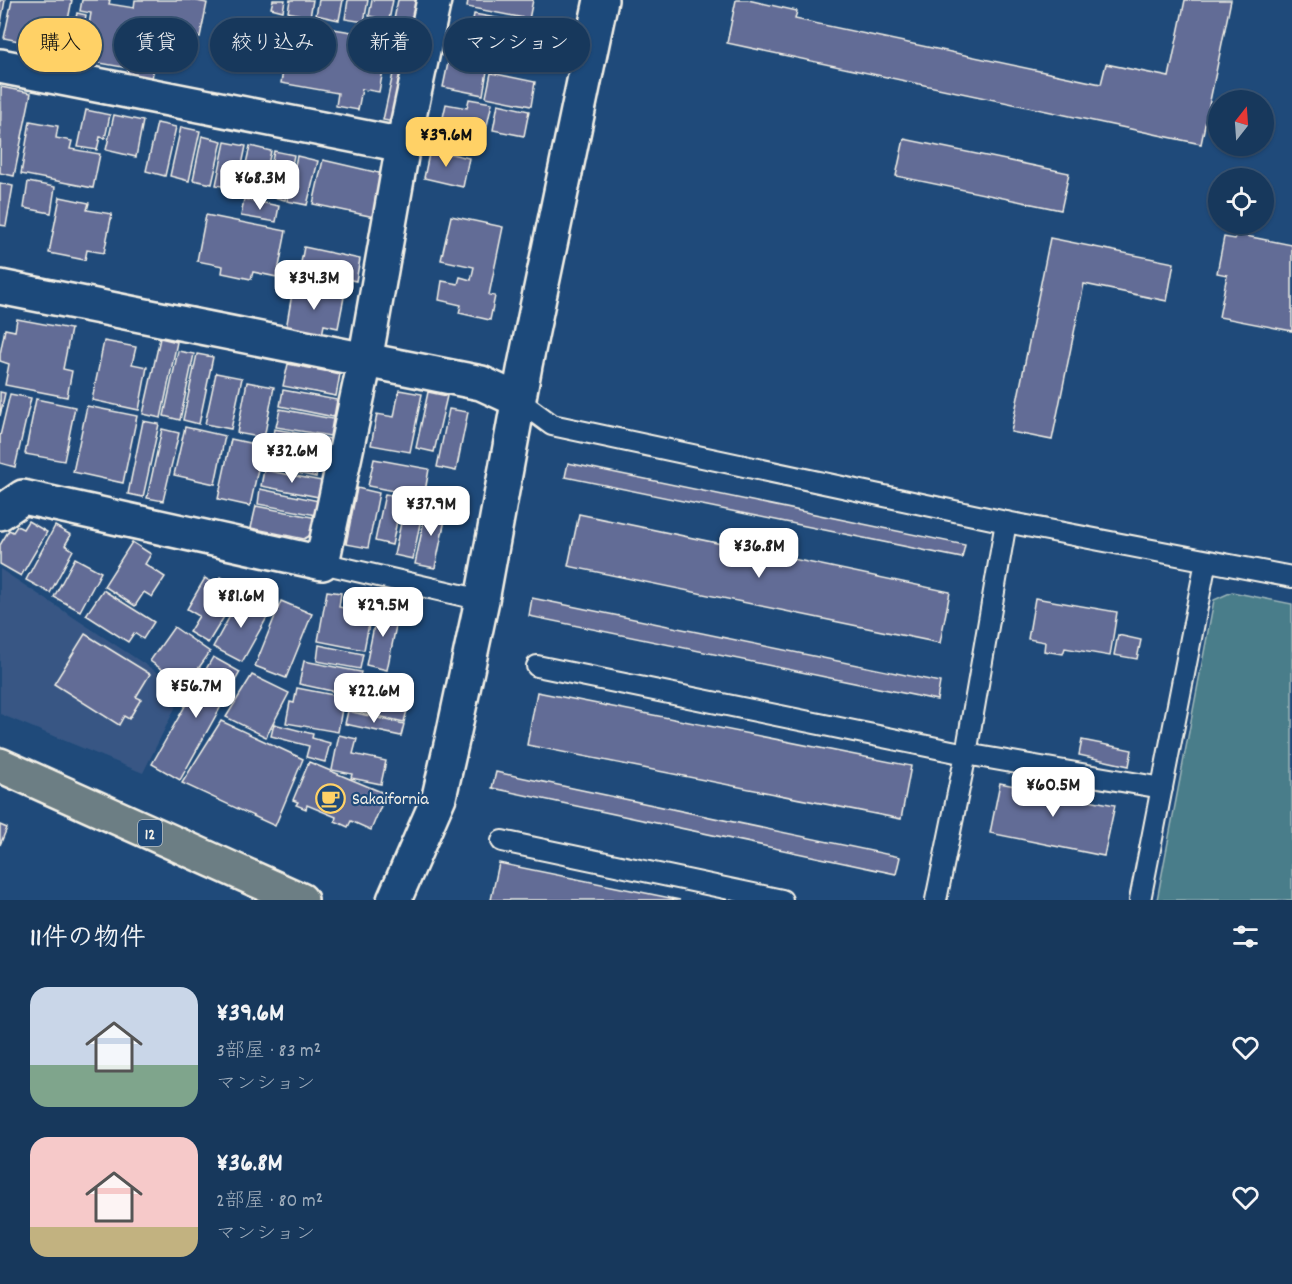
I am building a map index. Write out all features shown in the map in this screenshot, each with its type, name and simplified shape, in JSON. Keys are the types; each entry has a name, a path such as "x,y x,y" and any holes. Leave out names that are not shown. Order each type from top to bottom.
{"main road":[{"name":"12","path":"0,765 301,900"}],"street":[{"path":"8,501 322,563 364,361 403,145 434,0"},
{"path":"394,900 439,797 482,600 518,400 601,0"},
{"path":"0,66 403,145"},
{"path":"0,286 481,383 518,400"}],"lane":[{"path":"518,400 552,425 1006,522 1292,577"},
{"path":"936,900 966,754 1006,522"},
{"path":"1140,900 1206,561"},
{"path":"322,563 482,600"},
{"path":"537,666 966,754 1162,788"},
{"path":"502,841 782,900"}],"shaded area":[{"path":"0,569 184,690 143,773 0,714"}],"green space":[{"path":"1232,592 1292,604 1292,900 1157,900 1214,600"}],"building":[{"path":"0,0 5,0 0,28"},
{"path":"12,0 72,0 68,18 18,18 18,41 4,38"},
{"path":"82,0 110,0 109,4 134,8 135,0 192,0 207,3 200,37 198,36 198,18 114,18 114,66 102,63 102,18 90,18 91,13 80,11"},
{"path":"273,0 285,0 283,11 271,8"},
{"path":"290,0 313,0 310,17 288,12"},
{"path":"319,0 343,0 339,20 316,15"},
{"path":"348,0 368,0 365,18 345,19"},
{"path":"372,0 393,0 389,18 369,16"},
{"path":"398,0 425,0 421,18 394,18"},
{"path":"468,0 533,0 529,18 467,7"},
{"path":"736,0 748,0 797,11 795,19 1101,84 1106,64 1169,77 1185,0 1231,0 1212,90 1208,90 1208,110 1201,144 727,43"},
{"path":"77,13 86,15 85,18 76,18"},
{"path":"474,14 497,18 473,18"},
{"path":"336,29 348,31 348,72 383,72 379,92 362,89 358,110 336,106 338,93 281,83 283,72 336,72"},
{"path":"128,72 153,72 151,84 127,79"},
{"path":"393,72 410,72 399,123 383,120"},
{"path":"446,72 487,72 483,95 443,87"},
{"path":"491,73 535,82 531,106 486,97"},
{"path":"1,87 31,93 14,176 0,173"},
{"path":"469,99 492,103 486,130 482,130 478,152 433,144 437,121 442,122 446,104 467,108"},
{"path":"498,104 529,111 524,136 493,130"},
{"path":"86,110 110,115 105,138 100,137 97,150 78,147"},
{"path":"114,115 143,121 136,157 106,150"},
{"path":"30,121 58,126 56,138 72,141 70,149 100,154 93,188 21,174"},
{"path":"157,123 176,127 165,176 146,171"},
{"path":"181,127 200,131 189,181 170,176"},
{"path":"202,136 222,141 212,184 193,180"},
{"path":"904,139 1069,173 1061,210 896,176"},
{"path":"225,142 246,146 237,189 216,185"},
{"path":"250,146 271,151 261,195 240,190"},
{"path":"430,149 469,158 463,187 424,178"},
{"path":"274,151 294,155 285,200 265,195"},
{"path":"297,156 318,161 307,205 287,201"},
{"path":"323,160 388,175 379,218 313,204"},
{"path":"28,182 55,187 51,213 24,208"},
{"path":"0,183 13,186 6,226 0,225"},
{"path":"60,197 89,203 87,210 112,214 104,253 87,250 85,260 49,253"},
{"path":"244,199 279,206 276,222 241,216"},
{"path":"206,215 286,231 277,277 253,272 251,279 222,273 223,266 197,261"},
{"path":"451,216 503,227 489,295 495,296 490,320 459,313 461,305 439,300 442,281 458,284 460,277 471,280 474,267 441,260"},
{"path":"1236,234 1292,245 1292,331 1219,317 1227,275 1217,273 1224,237 1235,239"},
{"path":"1050,238 1174,263 1167,301 1084,284 1052,440 1011,432"},
{"path":"304,247 360,259 356,281 342,278 339,292 297,283"},
{"path":"293,288 344,297 338,328 324,325 322,335 286,329"},
{"path":"17,319 71,329 63,369 72,371 67,397 5,385 9,364 0,361 0,354 5,329 15,331"},
{"path":"160,338 177,342 161,418 143,414"},
{"path":"104,341 136,347 132,364 147,367 139,410 92,400"},
{"path":"178,351 194,354 180,420 164,416"},
{"path":"197,354 213,357 199,424 183,420"},
{"path":"288,364 340,374 336,396 283,386"},
{"path":"216,373 242,378 231,429 205,424"},
{"path":"247,382 274,387 264,438 237,433"},
{"path":"283,390 337,400 334,417 280,406"},
{"path":"399,390 422,394 410,452 371,445 377,414 394,417"},
{"path":"0,392 5,393 0,416"},
{"path":"428,392 447,396 434,452 416,448"},
{"path":"10,394 31,398 15,467 0,463 0,436"},
{"path":"36,399 75,407 64,461 25,454"},
{"path":"87,406 137,416 123,483 73,472"},
{"path":"280,409 333,419 330,436 276,427"},
{"path":"449,409 468,412 456,471 437,467"},
{"path":"143,421 159,424 143,497 128,494"},
{"path":"185,427 225,436 215,484 174,475"},
{"path":"162,429 179,433 163,501 147,498"},
{"path":"274,429 331,439 328,457 271,447"},
{"path":"231,439 263,446 250,506 218,499"},
{"path":"270,449 319,460 316,477 266,466"},
{"path":"374,459 429,469 424,497 368,486"},
{"path":"568,463 965,545 962,558 565,477"},
{"path":"264,470 322,481 319,497 261,486"},
{"path":"357,488 379,493 368,548 346,544"},
{"path":"260,489 319,501 316,515 258,504"},
{"path":"385,494 402,497 392,545 375,541"},
{"path":"406,500 424,503 413,559 394,555"},
{"path":"256,506 317,518 314,533 304,539 251,528"},
{"path":"427,506 447,510 435,568 415,564"},
{"path":"579,514 950,592 940,643 568,566"},
{"path":"28,521 47,532 21,576 0,564 0,545 9,530 13,532 17,526 23,529"},
{"path":"55,526 71,535 65,545 73,550 50,593 26,580"},
{"path":"132,542 151,554 145,564 165,577 152,597 144,592 135,606 104,586"},
{"path":"75,558 101,572 80,611 54,597"},
{"path":"220,577 241,589 208,643 189,632 199,616 187,609 205,578 216,585"},
{"path":"103,590 154,622 143,639 134,633 128,642 86,615"},
{"path":"327,591 341,593 339,607 371,614 364,650 318,641"},
{"path":"241,596 270,612 242,662 213,647"},
{"path":"532,598 940,682 937,700 529,616"},
{"path":"1035,598 1117,612 1110,656 1065,648 1063,654 1044,651 1045,642 1028,639"},
{"path":"281,601 312,614 286,678 255,666"},
{"path":"378,607 399,611 387,670 366,665"},
{"path":"174,627 210,652 186,686 150,661"},
{"path":"85,634 150,674 136,697 141,699 129,719 124,716 119,725 54,684"},
{"path":"1118,635 1141,640 1137,659 1114,655"},
{"path":"319,645 363,654 360,669 317,661"},
{"path":"213,657 240,672 180,780 152,764"},
{"path":"304,661 361,672 359,679 349,677 346,694 299,684"},
{"path":"252,675 289,693 266,737 226,717"},
{"path":"354,684 412,694 410,706 351,695"},
{"path":"297,688 344,697 338,732 286,723 290,702 294,703"},
{"path":"537,692 911,766 901,819 527,745"},
{"path":"350,697 407,710 404,722 347,709"},
{"path":"348,711 404,724 401,736 345,724"},
{"path":"221,721 303,759 275,826 182,783"},
{"path":"274,724 313,734 312,738 330,743 325,762 306,757 309,746 271,736"},
{"path":"339,735 357,739 353,754 386,761 381,784 351,778 352,774 332,770"},
{"path":"1082,740 1132,750 1129,766 1079,755"},
{"path":"309,762 386,794 371,830 351,821 348,827 335,821 336,817 307,805 306,809 296,805 298,802 293,800"},
{"path":"496,772 900,857 896,874 492,788"},
{"path":"1000,783 1040,791 1042,785 1074,792 1073,797 1115,805 1104,856 990,833"},
{"path":"0,825 7,828 0,845"},
{"path":"499,863 680,900 491,900"}],"place":[{"name":"Sakaifornia","path":"331,798"}]}
